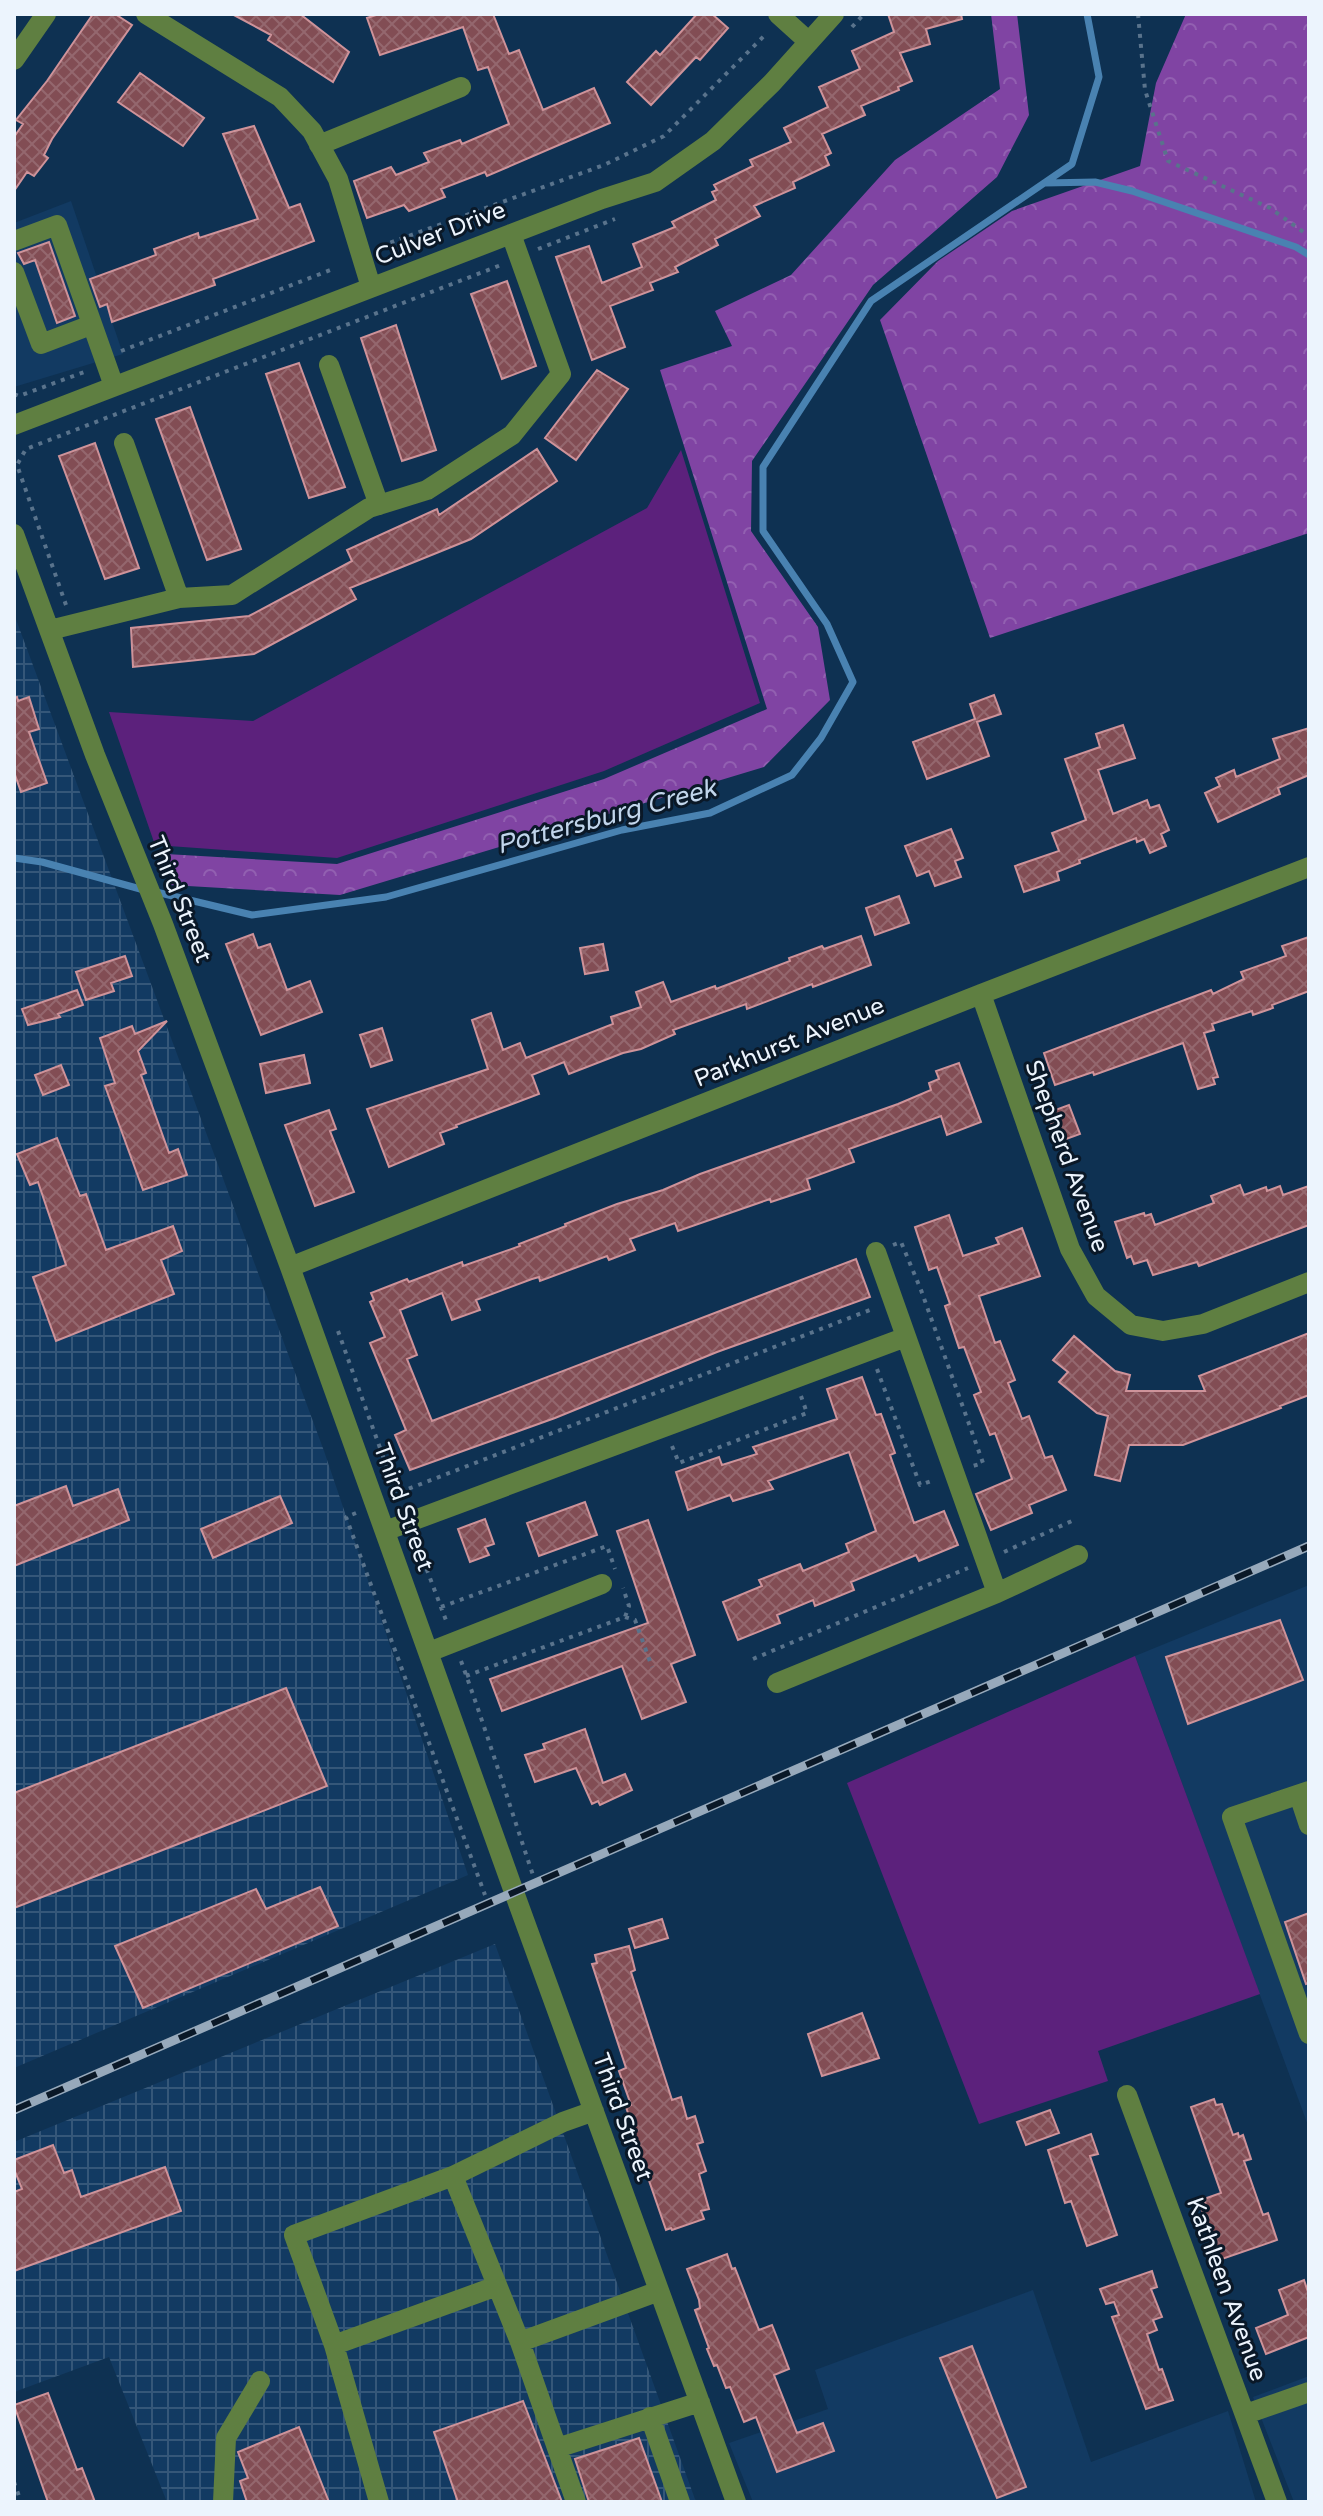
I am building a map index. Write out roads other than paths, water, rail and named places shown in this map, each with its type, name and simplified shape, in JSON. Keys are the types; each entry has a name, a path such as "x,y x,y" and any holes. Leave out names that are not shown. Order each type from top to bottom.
{"street":[{"path":"14,60 46,14"},
{"path":"146,14 280,97 312,131 338,179 371,287"},
{"name":"Culver Drive","path":"14,425 371,287 655,182 713,141 834,14"},
{"path":"776,20 809,42"},
{"path":"319,145 461,87"},
{"path":"14,241 57,225 114,386"},
{"path":"50,630 179,598 232,595 369,508 427,490 512,435 561,374 511,234"},
{"path":"14,272 41,344 91,325"},
{"path":"329,365 379,505"},
{"path":"124,443 179,598"},
{"name":"Third Street","path":"14,534 290,1267 736,2502"},
{"name":"Parkhurst Avenue","path":"290,1267 1309,867"},
{"name":"Shepherd Avenue","path":"981,994 1070,1249 1096,1296 1131,1325 1163,1331 1203,1324 1309,1282"},
{"path":"876,1252 997,1593"},
{"path":"385,1531 906,1337"},
{"path":"777,1683 997,1593 1078,1555"},
{"path":"429,1652 602,1584"},
{"path":"1309,1825 1304,1793 1232,1817 1309,2034"},
{"name":"Kathleen Avenue","path":"1127,2095 1277,2502"},
{"path":"379,2502 334,2345 294,2235 453,2176 563,2122 594,2111"},
{"path":"453,2176 520,2342 576,2502"},
{"path":"334,2345 497,2286"},
{"path":"520,2342 659,2291"},
{"path":"223,2502 226,2438 260,2381"},
{"path":"1246,2414 1309,2392"},
{"path":"557,2448 700,2402"},
{"path":"650,2417 680,2502"}],"waterway":[{"name":"Pottersburg Creek","path":"156,892 252,915 386,897 622,830 710,813 792,775 821,738 853,682 827,624 763,531 763,467 871,301 1072,164 1099,77 1087,14"},
{"name":"Pottersburg Creek","path":"1045,183 1095,182 1132,191 1296,247 1309,255"},
{"name":"Pottersburg Creek","path":"14,858 42,862 144,890"}],"railway":[{"path":"14,2110 1309,1546"}]}
